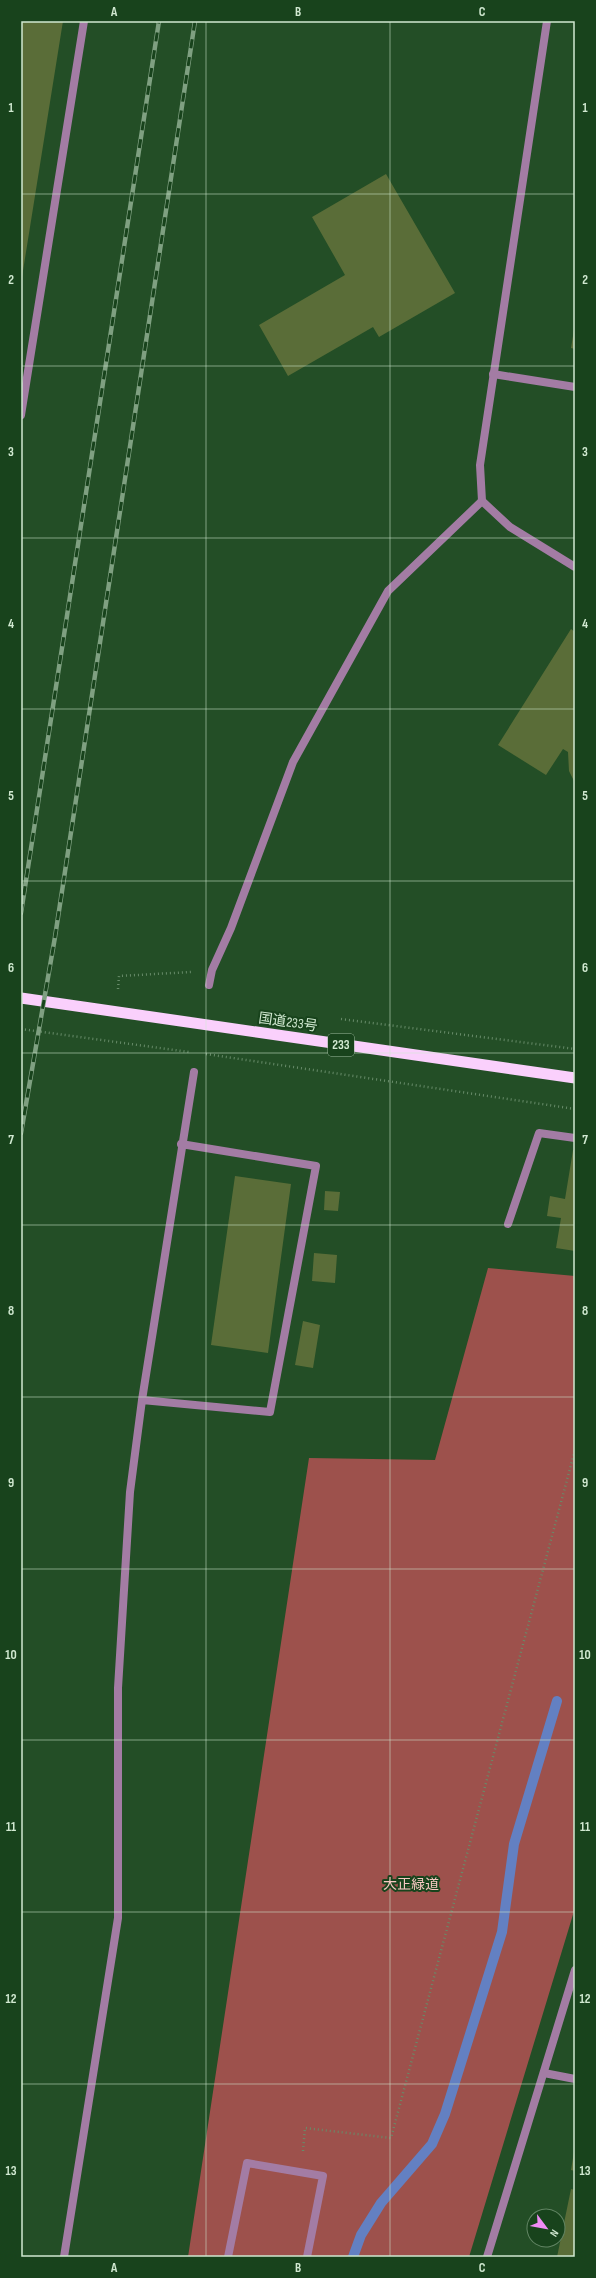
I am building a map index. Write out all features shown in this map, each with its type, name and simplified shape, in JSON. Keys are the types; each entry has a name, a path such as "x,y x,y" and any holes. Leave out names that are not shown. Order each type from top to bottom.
{"highway":[{"name":"国道233号","path":"21,998 107,1012 575,1078"}],"street":[{"path":"21,415 84,21"},
{"path":"547,21 480,465 482,501 510,528 575,567"},
{"path":"493,374 575,387"},
{"path":"209,985 212,970 231,928 293,762 388,591 482,501"},
{"path":"64,2257 118,1918 118,1688 130,1492 142,1400 181,1144 194,1072"},
{"path":"508,1224 539,1133 575,1138"},
{"path":"142,1400 270,1412 316,1166 181,1144"},
{"path":"487,2257 575,1970"},
{"path":"544,2074 575,2079"},
{"path":"228,2257 247,2163 301,2171 323,2176 307,2257"}],"path":[{"path":"126,992 118,991 119,976 191,972"},
{"path":"338,1019 575,1049"},
{"path":"21,1028 192,1052"},
{"path":"200,1053 575,1109"},
{"path":"301,2171 305,2128 390,2138 575,1450"}],"green space":[{"name":"大正緑道","path":"488,1268 575,1276 575,1908 469,2257 188,2257 309,1458 435,1460"}],"building":[{"path":"21,21 63,21 22,277 21,277"},
{"path":"386,174 455,293 379,337 373,327 288,376 259,325 345,275 312,217"},
{"path":"575,330 575,349 571,348"},
{"path":"571,629 575,632 575,783 569,771 568,752 563,749 546,775 498,745"},
{"path":"573,1150 575,1150 575,1251 556,1248 561,1218 547,1216 550,1196 565,1199"},
{"path":"235,1176 291,1184 268,1353 211,1345"},
{"path":"325,1191 340,1192 338,1211 324,1210"},
{"path":"314,1253 337,1255 335,1283 312,1281"},
{"path":"303,1321 320,1325 313,1368 295,1365"},
{"path":"575,2152 575,2171 571,2170"},
{"path":"571,2189 575,2190 575,2257 557,2257 559,2248 566,2248 566,2213"}],"waterway":[{"path":"353,2257 361,2235 381,2203 432,2144 445,2114 502,1932 514,1844 557,1701"}],"railway":[{"path":"21,913 159,21"},
{"path":"21,1133 55,937 195,21"}]}
